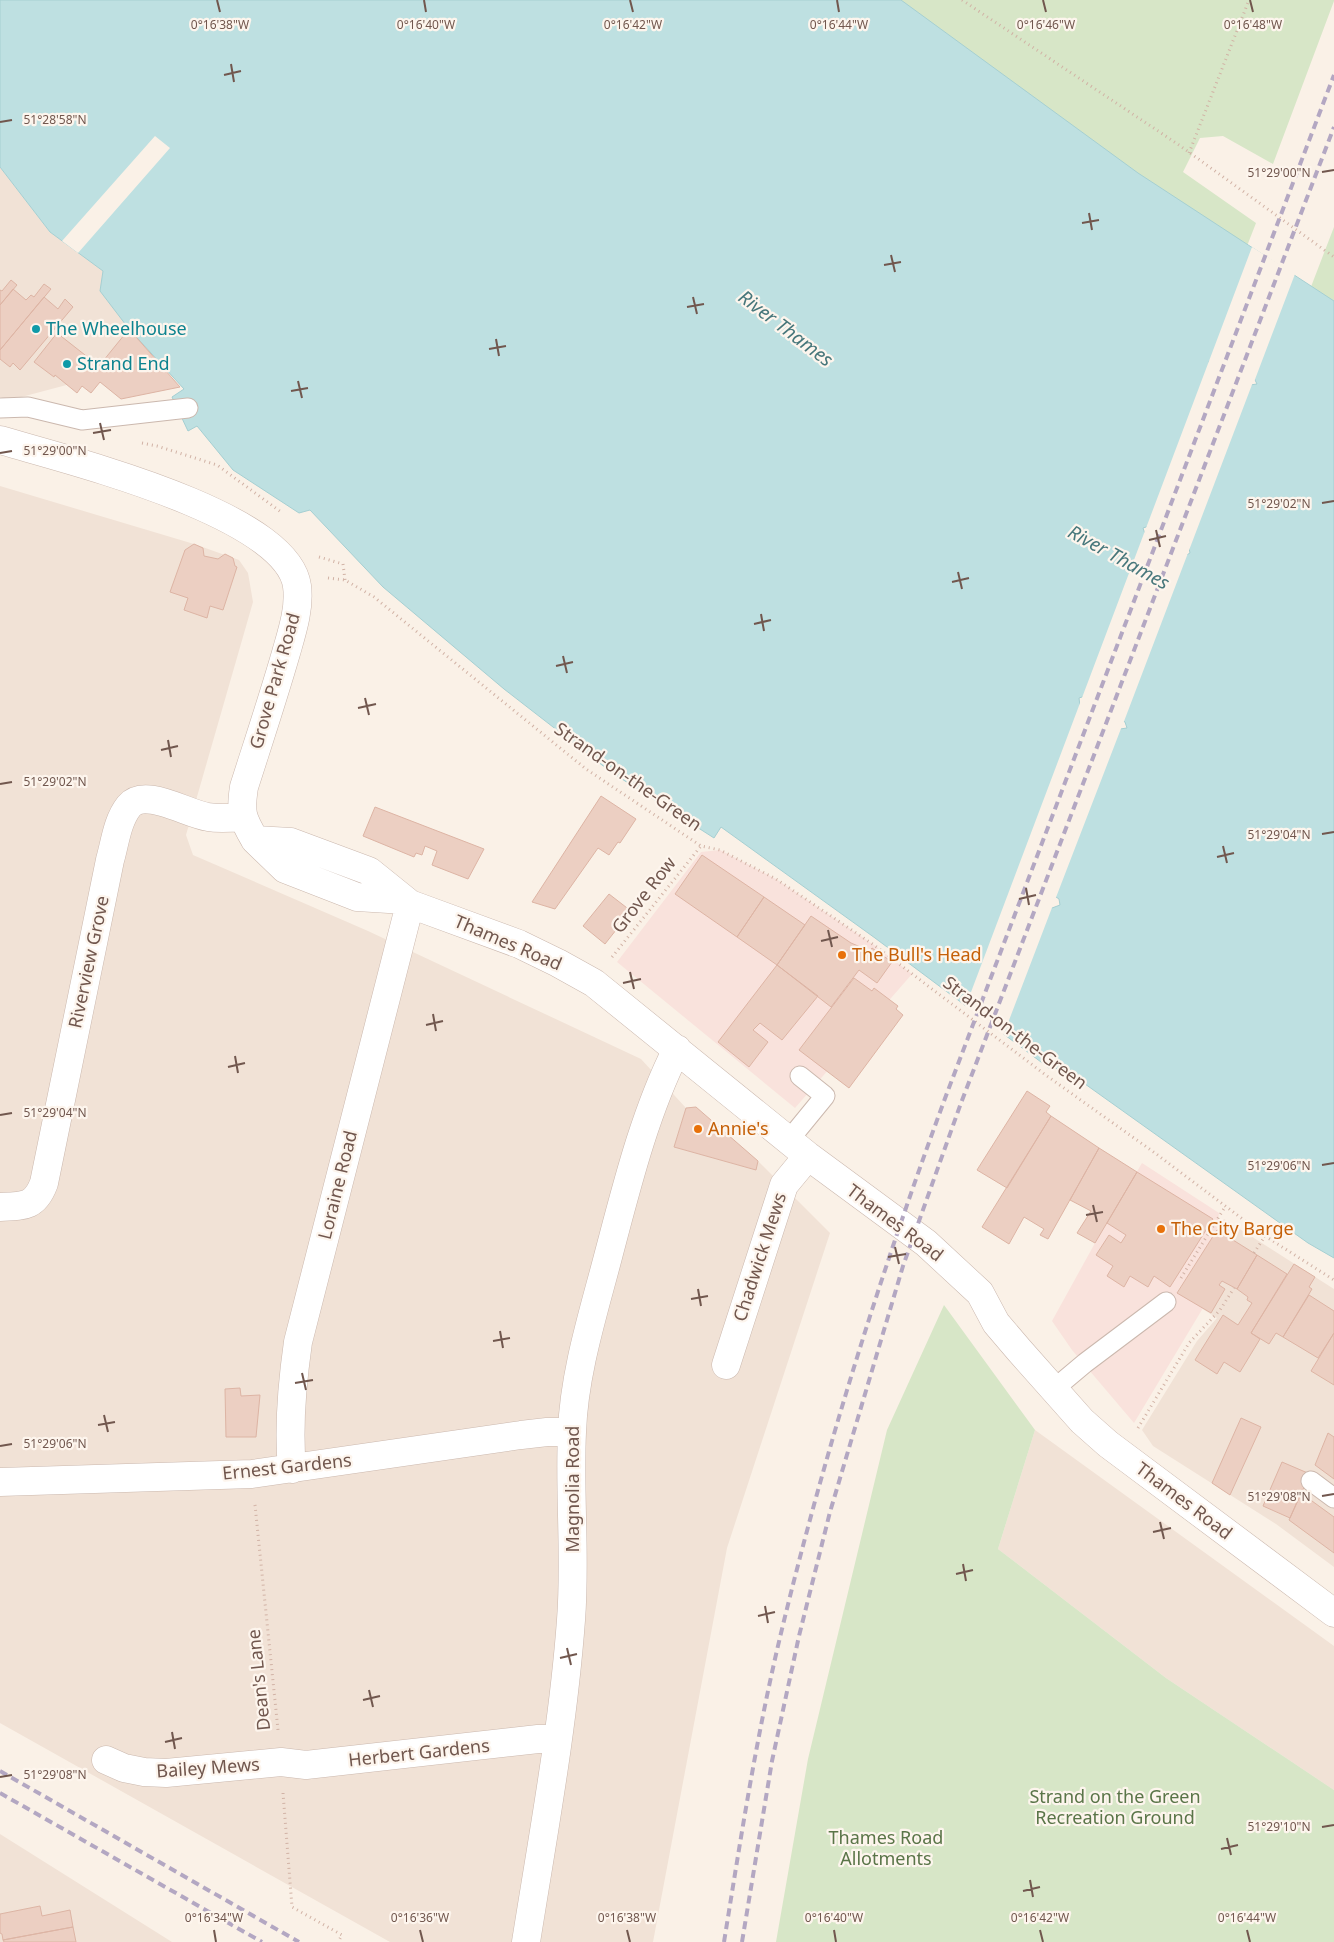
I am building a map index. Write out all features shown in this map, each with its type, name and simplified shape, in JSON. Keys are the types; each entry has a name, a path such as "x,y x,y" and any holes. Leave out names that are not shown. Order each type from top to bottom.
{"street":[{"name":"Grove Park Road","path":"0,440 131,478 220,515 258,536 274,548 290,565 298,587 294,622 244,787 242,817"},
{"name":"Riverview Grove","path":"0,1207 20,1206 31,1202 39,1196 44,1183 110,860 121,818 130,805 138,799 149,799 207,817 225,819 242,817"},
{"name":"Thames Road","path":"242,817 255,840 285,869 357,897 408,902 519,944 594,983 798,1148 926,1243 980,1293 996,1323 1054,1390 1108,1444 1334,1613"},
{"name":"Loraine Road","path":"292,1469 289,1441 294,1366 298,1342 408,902"},
{"name":"Magnolia Road","path":"526,1942 558,1739 568,1662 573,1586 572,1432 576,1392 590,1324 628,1183 657,1094 677,1049"},
{"name":"Chadwick Mews","path":"726,1365 784,1185 798,1148"},
{"name":"Ernest Gardens","path":"0,1482 252,1474 521,1435 572,1432"},
{"name":"Herbert Gardens","path":"281,1762 306,1765 538,1739 558,1739"},
{"name":"Bailey Mews","path":"106,1760 124,1768 144,1772 166,1773 281,1762"}],"lane":[{"path":"0,408 28,407 82,420 188,408"},
{"path":"798,1148 825,1096 800,1076"},
{"path":"1054,1390 1085,1363 1166,1302"},
{"path":"1311,1482 1334,1498"}],"path":[{"path":"962,0 1179,145 1334,257"},
{"path":"1189,153 1249,0"},
{"path":"140,443 157,446 217,465 279,509 285,516"},
{"path":"313,550 319,556 322,564"},
{"path":"319,556 343,564 345,580"},
{"name":"Strand-on-the-Green","path":"324,571 327,578 345,580 374,597 586,769 701,846 720,850 776,879 874,945 1046,1076 1147,1148 1225,1207 1265,1236 1334,1280"},
{"name":"Grove Row","path":"608,961 701,846"},
{"path":"1166,1302 1225,1207"},
{"path":"1254,1254 1265,1236"},
{"path":"1134,1435 1189,1344 1220,1310 1234,1288"},
{"name":"Dean's Lane","path":"252,1474 281,1762 292,1907 342,1935 338,1942"}],"shaded area":[{"path":"0,167 50,232 104,269 129,329 157,361 10,400 0,397"},
{"path":"0,486 194,544 239,560 248,573 253,602 186,835 193,855 368,931 641,1059 686,1108 674,1147 756,1170 758,1161 830,1233 727,1548 653,1942 390,1942 0,1723"},
{"path":"720,850 776,879 874,945 912,974 795,1108 617,962 701,852"},
{"path":"1142,1163 1219,1213 1217,1230 1177,1292 1203,1308 1134,1423 1072,1350 1052,1321"},
{"path":"1224,1219 1334,1289 1334,1567 1276,1524 1153,1446 1142,1430 1197,1341 1217,1318 1177,1293"},
{"path":"1035,1430 1334,1646 1334,1790 1166,1678 998,1549"},
{"path":"0,1834 172,1942 0,1942"}],"green space":[{"path":"845,0 1334,1 1273,164 1223,136 1200,138 1183,172 1256,223 1240,264"},
{"path":"1334,227 1334,312 1309,292"},
{"path":"944,1305 1035,1430 998,1549 1166,1678 1334,1790 1334,1942 776,1942 808,1759 887,1430"}],"water":[{"name":"River Thames","path":"0,0 901,0 1138,173 1334,301 1334,1258 1308,1243 1064,1069 1049,1068 875,938 721,827 714,838 611,772 504,689 383,587 310,510 299,513 233,470 197,426 188,431 172,397 184,389 129,329 100,291 103,271 50,232 0,167","holes":["1214,360 1254,378 1257,384 1250,385 1210,367 1209,361","1149,526 1189,548 1190,553 1185,556 1145,534 1143,528","1085,696 1125,722 1127,728 1120,729 1080,706 1079,698","1022,874 1059,899 1060,905 1052,908 1017,883 1016,876"]}],"pier":[{"path":"155,136 170,148 78,253 62,241"},
{"path":"1252,247 1295,274 1254,382 1211,363 1251,383 1253,382 1123,724 1084,699 1082,700 1082,704 1122,726 1055,900 1022,877 1019,878 1019,882 1053,905 1003,1036 965,1008","holes":["1146,529 1188,551 1185,553 1147,532"]}],"building":[{"path":"11,280 17,285 0,305 0,290 2,291"},
{"path":"44,284 51,289 0,350 0,305 13,289 26,300 31,295 34,297"},
{"name":"The Wheelhouse","path":"44,297 58,309 65,299 73,307 20,370 13,363 10,367 0,359 0,350"},
{"name":"Strand End","path":"129,329 180,387 121,399 100,382 91,393 82,386 77,393 55,375 54,377 34,362 57,333 99,366"},
{"path":"194,544 203,548 204,556 218,559 225,554 233,558 237,567 223,610 210,606 207,618 184,610 188,598 170,592 185,550"},
{"path":"601,796 636,819 620,843 618,842 609,855 598,848 555,909 532,902"},
{"path":"375,807 484,849 468,879 432,865 437,851 425,846 422,855 416,853 414,857 363,836"},
{"path":"702,855 764,897 737,937 675,894"},
{"path":"609,894 631,911 605,944 583,926"},
{"path":"764,897 805,925 777,965 737,937"},
{"path":"811,916 851,943 870,951 872,948 892,962 877,983 859,970 831,1007 777,965"},
{"path":"777,965 818,996 782,1040 760,1023 753,1030 768,1042 749,1067 718,1042"},
{"path":"854,978 872,991 874,988 898,1006 896,1009 903,1015 849,1088 799,1050"},
{"path":"1027,1091 1050,1106 1046,1112 1051,1116 1007,1188 977,1170"},
{"path":"696,1107 758,1161 756,1170 674,1147 686,1108"},
{"path":"1051,1116 1099,1148 1048,1239 1040,1235 1044,1229 1024,1217 1009,1244 982,1227"},
{"path":"1099,1148 1137,1172 1095,1243 1077,1233 1091,1211 1070,1200"},
{"name":"The City Barge","path":"1137,1172 1213,1219 1170,1287 1154,1276 1148,1287 1130,1276 1124,1287 1107,1276 1113,1266 1096,1255 1109,1235 1121,1243 1126,1235 1107,1223"},
{"path":"1217,1230 1257,1255 1237,1289 1222,1281 1219,1285 1225,1289 1211,1313 1177,1293"},
{"path":"1257,1255 1287,1274 1251,1333 1260,1339 1240,1372 1224,1362 1217,1374 1195,1360 1223,1315 1238,1325 1252,1303 1247,1300 1248,1297 1237,1289"},
{"path":"1294,1264 1315,1277 1309,1287 1312,1289 1283,1337 1276,1333 1269,1344 1251,1333"},
{"path":"1309,1295 1334,1311 1334,1333 1318,1358 1283,1337"},
{"path":"1334,1333 1334,1385 1311,1371"},
{"path":"240,1388 241,1396 260,1395 256,1437 226,1437 225,1389"},
{"path":"1241,1418 1261,1427 1230,1495 1212,1483"},
{"path":"1328,1433 1334,1437 1334,1479 1315,1465"},
{"path":"1282,1462 1310,1474 1290,1518 1263,1506"},
{"path":"1301,1493 1334,1517 1334,1553 1289,1520"},
{"path":"40,1906 42,1916 70,1910 73,1927 3,1940 0,1933 0,1914"},
{"path":"73,1927 76,1942 4,1942 3,1940"}],"railway":[{"path":"724,1942 757,1746 782,1629 836,1426 878,1292 947,1093 1334,75"},
{"path":"742,1942 772,1761 799,1636 830,1512 903,1266 961,1103 1334,127"},
{"path":"0,1771 299,1942"},
{"path":"0,1793 262,1942"}],"place":[{"name":"The Wheelhouse","path":"36,329"},
{"name":"Strand End","path":"67,364"},
{"name":"The Bull's Head","path":"842,955"},
{"name":"Annie's","path":"698,1129"},
{"name":"The City Barge","path":"1161,1229"}],"park label":[{"name":"Strand on the Green Recreation Ground","path":"1115,1807"},
{"name":"Thames Road Allotments","path":"886,1848"}]}
